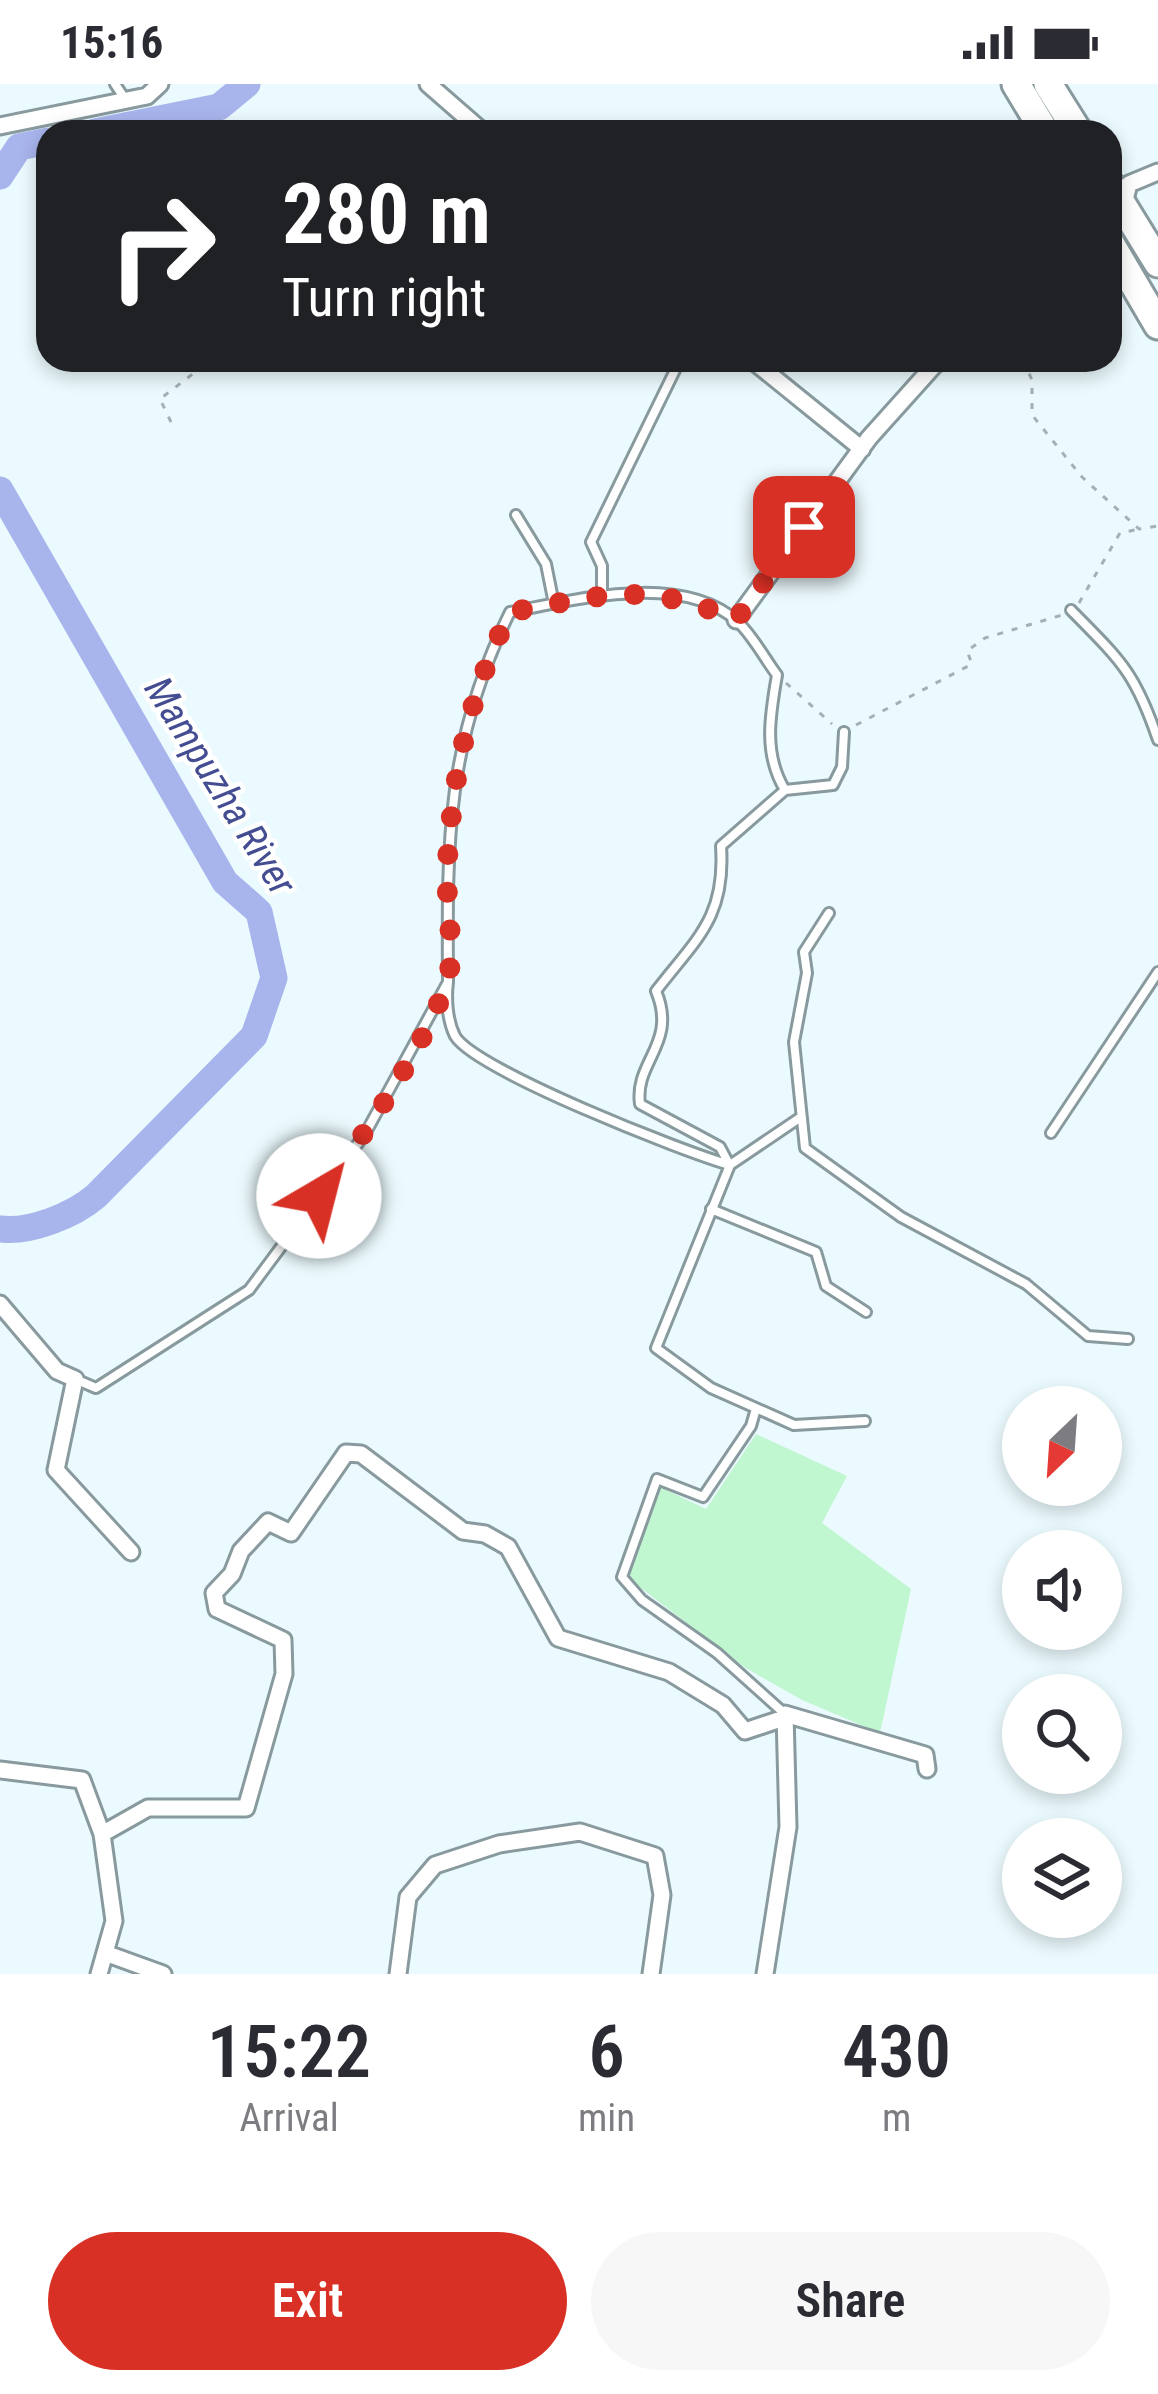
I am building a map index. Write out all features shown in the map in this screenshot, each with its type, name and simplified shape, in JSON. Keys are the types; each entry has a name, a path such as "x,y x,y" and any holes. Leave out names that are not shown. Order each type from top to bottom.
{"highway":[{"path":"1016,84 1038,120"},
{"path":"1048,84 1070,120"},
{"path":"1122,205 1158,262"},
{"path":"1122,264 1158,325"}],"street":[{"path":"0,126 147,96 160,84"},
{"path":"428,84 469,120"},
{"path":"1122,190 1158,172"},
{"path":"767,372 862,449"},
{"path":"736,620 862,449 928,372"},
{"path":"0,1304 57,1371 75,1379 56,1470 131,1552"},
{"path":"102,1834 148,1808 246,1808 284,1674 283,1640 217,1609 214,1593 232,1574 241,1551 268,1522 291,1533 302,1522 346,1453 362,1454 463,1531 485,1534 508,1547 558,1638 669,1672 723,1705 745,1731 782,1717 925,1756 927,1769"},
{"path":"765,1974 788,1827 782,1717"},
{"path":"0,1770 82,1780 102,1834 114,1922 99,1974"},
{"path":"398,1974 408,1897 435,1865 499,1844 580,1832 655,1856 661,1872 661,1916 651,1974"},
{"path":"105,1953 163,1974"}],"lane":[{"path":"115,84 126,100"},
{"path":"602,596 602,566 591,542 674,372"},
{"path":"516,515 546,564 554,604"},
{"path":"730,1165 680,1151 487,1064 456,1037 446,999 447,869 460,740 483,668 510,612 641,591 694,602 736,620 777,675 769,721 773,771 784,790"},
{"path":"1071,610 1125,664 1144,694 1158,740"},
{"path":"730,1165 720,1147 640,1104 638,1092 664,1030 664,1010 656,991 711,923 723,873 721,846 784,790 833,784 842,767 844,731"},
{"path":"829,913 804,952 808,973 794,1042 805,1148 902,1217 1026,1284 1088,1336 1128,1339"},
{"path":"1051,1133 1158,973"},
{"path":"75,1379 96,1388 250,1290 365,1134 448,982"},
{"path":"802,1116 730,1165 656,1348 755,1412 794,1425 865,1421"},
{"path":"711,1209 816,1252 826,1286 866,1312"},
{"path":"755,1412 752,1426 703,1497 657,1479 622,1577 643,1600 717,1653 782,1717"}],"path":[{"path":"170,422 160,399 195,372"},
{"path":"1028,372 1032,415 1082,477 1139,529"},
{"path":"777,675 818,715 844,731 972,664 967,651 985,638 1044,624 1071,610 1120,533 1158,526"}],"green space":[{"path":"756,1434 847,1476 822,1523 911,1589 880,1733 802,1700 744,1667 628,1578 660,1487 706,1509"}],"waterway":[{"name":"Mampuzha River","path":"155,120 219,107 247,84"},
{"name":"Mampuzha River","path":"0,176 19,147 36,143"},
{"name":"Mampuzha River","path":"0,490 225,882 259,912 274,978 254,1036 96,1196 51,1221 0,1229"}],"route":[{"path":"319,1196 365,1134 448,982 447,869 460,740 483,668 510,612 641,591 694,602 736,620 804,527"}]}
